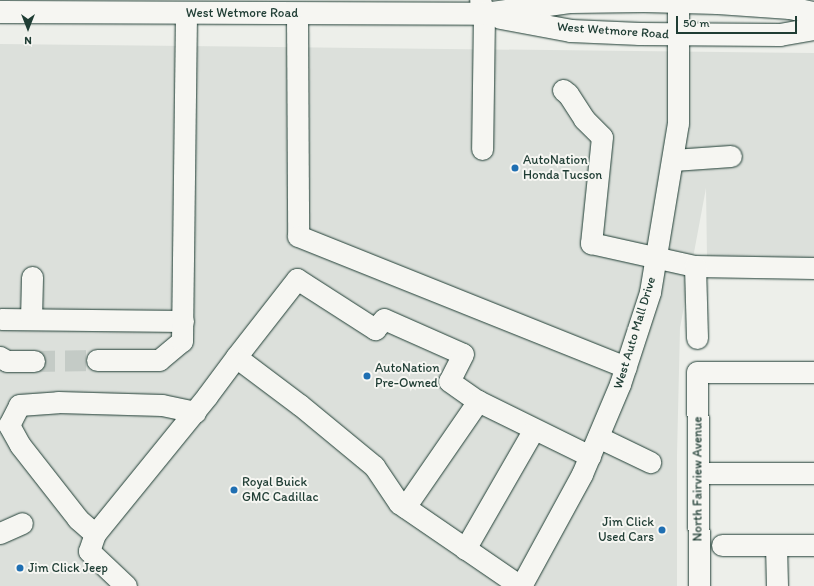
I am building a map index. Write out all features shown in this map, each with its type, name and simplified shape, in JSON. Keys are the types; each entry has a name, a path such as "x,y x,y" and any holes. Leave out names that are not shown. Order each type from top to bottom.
{"main road":[{"name":"West Wetmore Road","path":"0,12 86,6 186,13 297,13 359,7 482,7 571,2 678,1 790,4 814,12"},
{"name":"West Wetmore Road","path":"482,7 571,31 679,36 780,36 814,29"}],"street":[{"path":"678,1 679,36"},
{"path":"482,7 482,148"},
{"path":"97,360 159,360 182,341 186,13"},
{"path":"297,13 298,236 626,367"},
{"name":"West Auto Mall Drive","path":"520,586 582,474 590,456 626,367 650,292 678,123 679,36"},
{"path":"563,90 568,94 584,119 602,137 591,243 656,259 695,266 814,268"},
{"path":"673,160 731,156"},
{"path":"695,266 697,338"},
{"path":"31,319 32,278"},
{"path":"126,586 89,551 94,534 195,412 297,279 375,329 384,319 463,354 449,380 478,401 590,456"},
{"path":"1,319 183,320"},
{"path":"0,357 7,361 34,361"},
{"path":"236,357 300,405 374,466 399,503 520,586"},
{"name":"North Fairview Avenue","path":"699,586 698,372 814,372"},
{"path":"405,507 478,401"},
{"path":"94,534 78,519 20,445 9,425 19,405 58,402 162,405 195,412"},
{"path":"465,548 534,429"},
{"path":"598,437 650,462"},
{"path":"699,473 814,473"},
{"path":"0,533 22,523"},
{"path":"722,545 814,544"},
{"path":"776,545 777,586"}],"shaded area":[{"path":"0,44 814,53 814,259 707,258 706,188 680,328 677,455 677,586 0,586"}],"tunnel":[{"path":"34,361 97,360"}],"place":[{"name":"AutoNation Honda Tucson","path":"515,168"},
{"name":"AutoNation Pre-Owned","path":"367,376"},
{"name":"Royal Buick GMC Cadillac","path":"234,490"},
{"name":"Jim Click Used Cars","path":"662,530"},
{"name":"Jim Click Jeep","path":"20,568"}]}
